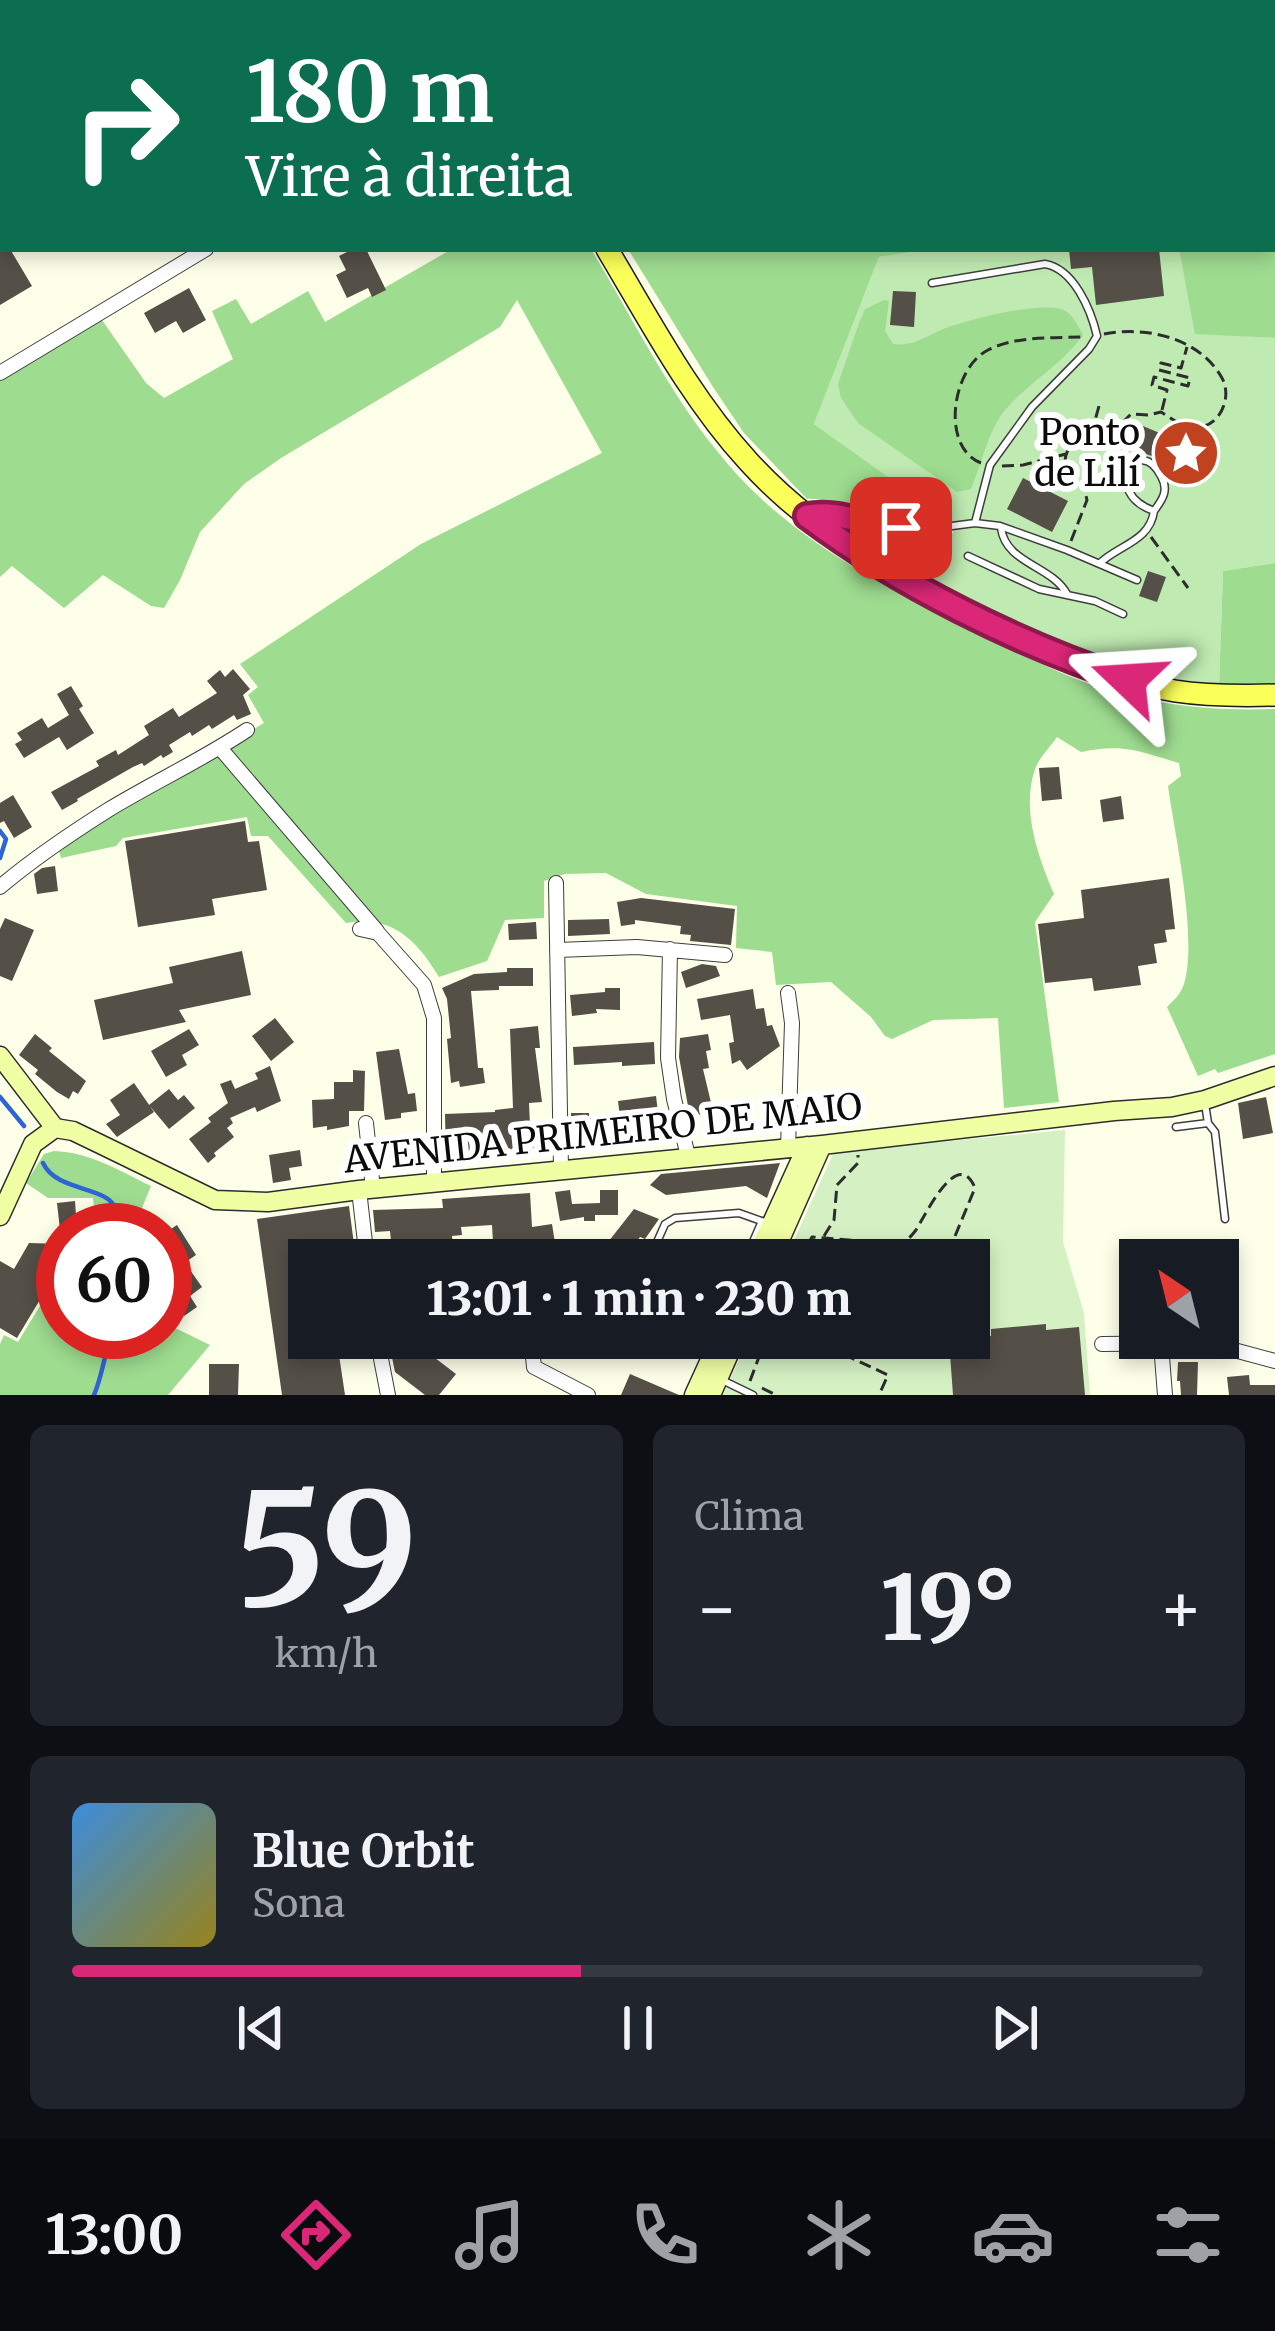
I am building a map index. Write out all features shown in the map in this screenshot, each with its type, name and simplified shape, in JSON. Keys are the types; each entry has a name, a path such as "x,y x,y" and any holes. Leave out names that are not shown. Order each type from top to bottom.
{"main road":[{"path":"609,252 704,405 747,460 807,516 873,562 933,595 1098,670 1179,692 1275,695"},
{"path":"0,1056 55,1128 32,1144 0,1216"},
{"name":"AVENIDA PRIMEIRO DE MAIO","path":"55,1128 87,1137 214,1200 268,1202 1172,1107 1275,1076"},
{"path":"778,1239 806,1146"},
{"path":"761,1239 766,1222 796,1185"},
{"path":"694,1395 712,1383"}],"street":[{"path":"0,373 201,252"},
{"path":"0,887 35,857 110,809 247,730"},
{"path":"220,748 424,985 434,1018 434,1183"},
{"path":"556,883 562,1169"},
{"path":"360,929 378,932"},
{"path":"557,950 670,949 725,955"},
{"path":"670,949 668,1058 688,1156"},
{"path":"788,993 806,1146"},
{"path":"366,1123 367,1239"},
{"path":"1102,1344 1119,1344"},
{"path":"1239,1351 1275,1361"},
{"path":"381,1359 388,1395"},
{"path":"533,1359 534,1367 588,1395"},
{"path":"1162,1359 1165,1395"}],"lane":[{"path":"932,283 1045,264 1058,266 1094,320 1096,336 1089,349 1032,407 990,466 975,523"},
{"path":"1100,564 1144,534 1163,499 1164,481 1154,465 1136,462 1124,476 1127,486 1137,501 1154,511"},
{"path":"807,516 826,512 878,526 915,528 1000,526 1137,580"},
{"path":"1000,526 1002,540 1015,554 1059,580 1067,594"},
{"path":"968,556 1039,590 1095,601 1123,614"},
{"path":"1205,1100 1208,1124 1215,1132 1225,1219"},
{"path":"1176,1127 1208,1124"},
{"path":"658,1239 665,1224 675,1218 739,1213 766,1222 757,1239"},
{"path":"712,1383 749,1394"}],"path":[{"path":"990,466 973,460 957,426 957,395 972,362 987,350 1022,340 1131,329 1168,337 1202,356 1223,380 1227,394 1213,422 1199,428 1161,412"},
{"path":"1161,412 1167,390 1152,385 1154,377 1188,386 1190,378 1159,370 1161,363 1181,368 1187,346"},
{"path":"1090,436 1099,406"},
{"path":"1112,447 1118,428 1131,414 1161,412"},
{"path":"1067,550 1087,500 1083,487 1070,477 1066,454 1075,441 1090,436 1112,447 1116,462 1112,477 1099,487 1083,487"},
{"path":"1010,466 1066,454"},
{"path":"1144,534 1153,538 1188,588"},
{"path":"824,1237 834,1220 837,1185 858,1163 858,1141"},
{"path":"908,1239 942,1189 959,1174 966,1174 975,1188 954,1239"},
{"path":"811,1239 846,1239"},
{"path":"757,1359 749,1382 776,1395"},
{"path":"854,1359 888,1375 879,1395"}],"green space":[{"path":"447,252 593,252 666,378 717,451 771,508 833,554 1067,676 1147,700 1220,709 1275,709 1275,1054 1198,1076 1167,1007 1183,988 1188,964 1184,886 1168,786 1181,776 1179,763 1120,748 1081,752 1057,737 1035,769 1030,800 1037,849 1054,894 1035,922 1059,1102 1004,1108 998,1018 933,1020 892,1039 831,982 776,985 772,952 736,948 737,906 646,894 606,873 565,874 544,881 544,918 505,920 487,961 439,977 412,941 389,926 346,923 268,836 251,836 247,817 123,838 116,846 61,858 59,850 101,820 264,723 248,695 258,687 240,664 421,544 602,453 517,300 500,327 244,484 200,532 164,608 151,606 103,575 64,608 12,566 0,577 0,381 102,320 146,383 164,398 233,359 212,311 236,299 251,324 308,291 325,322"},
{"path":"630,252 912,252 879,257 814,424 944,517 882,519 807,499 744,433"},
{"path":"912,252 1180,252 1196,333 1275,338 1275,563 1223,571 1219,685 1153,675 1078,650 1001,615 856,536 917,539 953,533 954,525 814,424 879,257"},
{"path":"1180,252 1275,252 1275,338 1195,334"},
{"path":"889,301 885,331 893,344 914,342 989,316 1044,307 1067,312 1083,335 1000,417 971,489 957,492 858,423 841,398 838,384 865,309"},
{"path":"1275,563 1275,683 1219,685 1223,571"},
{"path":"1065,1130 1063,1242 1084,1313 1090,1395 723,1395 739,1359 990,1359 990,1239 795,1239 834,1152"},
{"path":"67,1152 92,1159 151,1186 144,1203 48,1198 26,1183 44,1154"},
{"path":"36,1312 36,1359 192,1359 192,1336 210,1345 168,1395 0,1395 0,1344 4,1335 18,1342"}],"building":[{"path":"0,252 12,252 32,286 0,305"},
{"path":"367,252 386,290 372,297 368,288 347,298 336,275 346,270 339,256"},
{"path":"1069,252 1159,252 1164,296 1096,305 1092,267 1071,269"},
{"path":"189,288 206,320 183,333 176,321 155,333 144,313"},
{"path":"893,291 916,292 914,327 890,325"},
{"path":"1131,421 1162,434 1152,456 1121,446"},
{"path":"1023,478 1068,501 1052,532 1007,509"},
{"path":"1148,571 1166,577 1157,602 1139,596"},
{"path":"233,669 250,689 243,695 251,714 237,720 234,715 192,736 190,732 169,745 173,752 133,767 62,810 51,792 99,766 96,761 116,750 118,755 149,735 144,726 173,708 179,717 217,693 207,681 220,670 225,677"},
{"path":"71,686 94,733 67,750 59,737 24,758 15,744 22,740 17,733 42,718 48,728 69,715 57,694"},
{"path":"1059,767 1062,799 1042,801 1039,768"},
{"path":"13,795 32,827 14,838 4,821 0,823 0,803"},
{"path":"1121,796 1124,819 1103,822 1100,800"},
{"path":"245,821 248,842 259,841 267,890 212,899 215,915 138,927 125,841"},
{"path":"55,866 58,891 37,894 34,874"},
{"path":"1169,878 1175,929 1165,930 1167,942 1154,944 1157,963 1138,966 1141,985 1094,991 1092,978 1045,983 1038,924 1084,918 1081,890"},
{"path":"641,898 735,909 731,945 690,941 691,935 680,934 681,926 635,920 635,924 621,926 617,902"},
{"path":"5,918 34,930 12,981 0,976 0,929"},
{"path":"609,919 610,934 568,936 568,920"},
{"path":"536,922 537,939 509,940 508,924"},
{"path":"242,951 251,995 179,1010 186,1022 103,1040 94,1000 173,983 169,967"},
{"path":"702,964 716,966 720,976 686,988 681,972"},
{"path":"507,968 533,968 533,986 471,991 478,1068 483,1068 485,1083 460,1087 459,1081 451,1083 447,1039 451,1038 442,988 474,974 507,972"},
{"path":"605,988 620,988 620,1010 596,1009 597,1013 572,1016 570,995 605,992"},
{"path":"753,989 756,1009 764,1008 767,1026 772,1025 780,1046 747,1070 740,1060 732,1064 730,1015 701,1020 697,999"},
{"path":"275,1018 294,1042 271,1061 252,1036"},
{"path":"538,1026 540,1048 535,1048 542,1102 529,1103 530,1125 540,1124 541,1148 514,1150 514,1155 446,1157 445,1114 513,1108 510,1029"},
{"path":"189,1029 199,1045 182,1055 187,1065 166,1077 151,1051"},
{"path":"35,1034 86,1081 78,1094 73,1091 69,1099 57,1092 19,1055"},
{"path":"708,1034 709,1068 703,1069 713,1111 690,1117 680,1038"},
{"path":"654,1042 655,1064 574,1065 573,1047"},
{"path":"399,1049 408,1094 415,1093 417,1111 385,1120 376,1052"},
{"path":"270,1066 281,1101 230,1118 233,1123 227,1128 234,1137 208,1163 189,1139 228,1103 220,1084 231,1080 235,1089 258,1079 255,1073"},
{"path":"353,1070 365,1071 364,1111 349,1111 349,1126 313,1128 312,1100 334,1099 334,1082 353,1082"},
{"path":"134,1083 154,1112 117,1137 106,1124 120,1115 110,1100"},
{"path":"169,1089 178,1100 184,1095 195,1108 169,1129 149,1105"},
{"path":"656,1096 661,1136 623,1141 622,1136 572,1139 571,1113 620,1117 618,1101"},
{"path":"1266,1097 1273,1133 1243,1139 1238,1103"},
{"path":"415,1136 418,1161 395,1163 394,1150 402,1149 401,1138"},
{"path":"300,1150 302,1166 289,1168 291,1180 273,1183 269,1155"},
{"path":"780,1163 767,1198 746,1186 666,1195 650,1185 661,1174"},
{"path":"570,1190 572,1204 600,1203 600,1190 618,1190 618,1215 595,1215 595,1221 584,1221 584,1217 560,1221 555,1192"},
{"path":"530,1193 532,1227 552,1224 554,1239 493,1239 492,1225 461,1227 462,1235 452,1239 391,1239 390,1231 375,1232 373,1210 443,1208 442,1199"},
{"path":"349,1206 353,1239 288,1239 288,1359 340,1359 345,1395 282,1395 257,1219"},
{"path":"634,1209 659,1219 645,1239 610,1239"},
{"path":"29,1243 36,1243 36,1306 17,1338 0,1328 0,1261 14,1269"},
{"path":"192,1273 202,1287 192,1294"},
{"path":"1046,1324 1046,1330 1079,1327 1085,1395 953,1395 950,1359 990,1359 991,1329"},
{"path":"392,1359 436,1359 456,1374 439,1395 425,1395 395,1372"},
{"path":"1178,1362 1198,1362 1197,1395 1181,1395"},
{"path":"209,1364 239,1364 238,1395 209,1395"},
{"path":"630,1374 679,1395 621,1395"},
{"path":"1249,1375 1250,1385 1275,1385 1275,1395 1229,1395 1227,1377"}],"waterway":[{"path":"0,831 6,839 0,858"},
{"path":"0,1097 24,1126"},
{"path":"43,1163 59,1179 112,1203"},
{"path":"94,1395 105,1359"}],"place":[{"name":"Ponto de Lilí","path":"1186,453"}],"route":[{"path":"901,528 826,512 807,516 873,562 933,595 1066,657 1128,680"}]}
